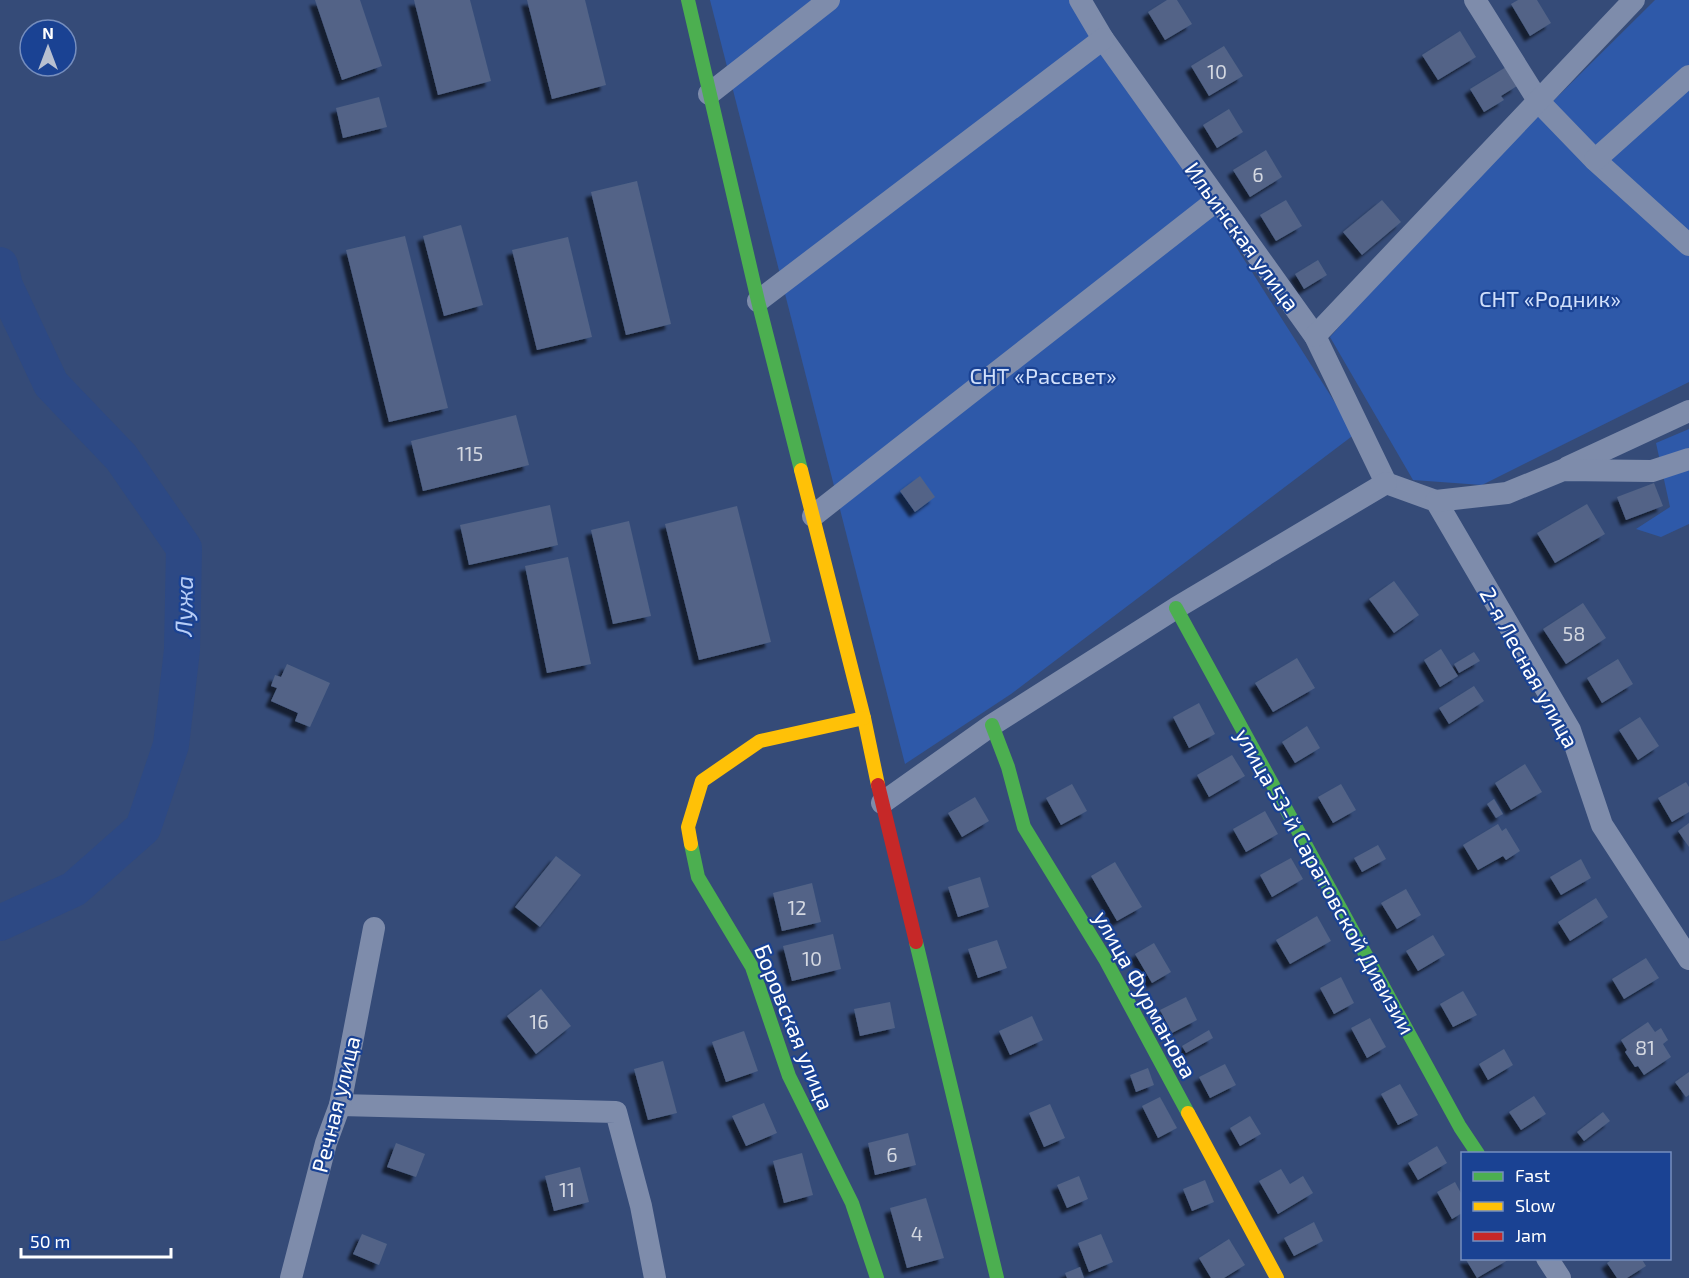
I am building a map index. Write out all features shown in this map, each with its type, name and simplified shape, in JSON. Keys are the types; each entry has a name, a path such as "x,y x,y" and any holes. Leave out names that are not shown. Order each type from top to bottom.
{"street":[{"path":"688,0 758,301 864,718 882,803 997,1278"},
{"path":"709,94 829,0"},
{"name":"Ильинская улица","path":"1080,0 1103,39 1315,336 1386,483"},
{"path":"1475,0 1539,102 1595,160 1689,245"},
{"path":"1315,336 1634,0"},
{"path":"758,301 1103,39"},
{"path":"1595,160 1689,76"},
{"path":"813,516 1217,200"},
{"path":"882,803 992,725 1176,608 1386,483 1436,501 1507,493 1563,470 1689,411"},
{"path":"1563,470 1652,471 1689,459"},
{"name":"2-я Лесная улица","path":"1436,501 1570,730 1602,825 1689,960"},
{"name":"улица 53-й Саратовской Дивизии","path":"1176,608 1460,1127 1477,1152"},
{"name":"Боровская улица","path":"864,718 760,741 702,781 688,827 698,878 752,967 789,1076 852,1203 877,1278"},
{"name":"улица Фурманова","path":"992,725 1008,767 1024,827 1105,959 1277,1278"},
{"name":"Речная улица","path":"291,1278 326,1143 340,1105 374,928"},
{"path":"340,1105 616,1112 641,1206 655,1278"},
{"path":"1548,1260 1560,1278"}],"green space":[{"name":"СНТ «Рассвет»","path":"710,0 1079,0 1355,434 1011,694 905,764"},
{"name":"СНТ «Родник»","path":"1655,0 1689,0 1689,382 1482,485 1413,480 1330,337 1440,213"},
{"path":"1689,429 1689,524 1661,537 1636,529 1670,507 1656,443"}],"building":[{"path":"315,0 360,0 382,66 342,80"},
{"path":"414,0 470,0 491,81 438,95"},
{"path":"527,0 585,0 606,85 552,99"},
{"path":"1167,0 1177,0 1192,24 1165,40 1148,12"},
{"path":"1518,0 1537,0 1551,23 1530,36 1511,4"},
{"path":"1460,31 1476,57 1438,80 1422,55"},
{"path":"1224,46 1243,76 1209,96 1191,66"},
{"path":"1506,67 1517,86 1501,96 1504,100 1484,112 1470,89"},
{"path":"379,97 387,127 343,138 336,108"},
{"path":"1229,109 1243,132 1217,148 1203,125"},
{"path":"1266,150 1282,177 1250,197 1233,170"},
{"path":"637,181 671,324 626,335 591,192"},
{"path":"1286,200 1302,226 1276,241 1260,215"},
{"path":"1382,200 1401,222 1362,255 1343,232"},
{"path":"461,225 483,305 444,316 423,236"},
{"path":"405,236 448,408 389,422 346,250"},
{"path":"568,237 592,337 537,350 512,250"},
{"path":"1318,260 1327,275 1304,289 1295,274"},
{"path":"516,415 529,465 423,491 411,441"},
{"path":"920,476 935,497 915,512 900,491"},
{"path":"1654,483 1663,506 1626,520 1617,497"},
{"path":"1587,504 1605,534 1555,563 1537,533"},
{"path":"550,505 558,545 469,565 460,525"},
{"path":"737,506 771,642 699,660 665,524"},
{"path":"629,521 651,616 613,624 591,530"},
{"path":"568,557 591,664 547,673 525,566"},
{"path":"1394,581 1419,615 1394,633 1369,599"},
{"path":"1583,603 1606,638 1566,664 1543,629"},
{"path":"1441,649 1458,676 1440,687 1424,660"},
{"path":"1474,652 1480,661 1459,673 1454,664"},
{"path":"1297,658 1315,688 1273,712 1255,683"},
{"path":"1618,659 1633,684 1602,703 1587,678"},
{"path":"287,664 330,683 310,727 295,721 298,713 271,701 277,688 271,686 275,675 281,677"},
{"path":"1474,686 1484,701 1449,724 1439,708"},
{"path":"1199,703 1215,734 1189,748 1173,717"},
{"path":"1640,717 1659,746 1638,760 1619,730"},
{"path":"1307,726 1320,748 1295,763 1282,742"},
{"path":"1232,755 1245,776 1209,797 1197,775"},
{"path":"1525,764 1542,792 1511,810 1495,783"},
{"path":"1686,782 1689,787 1689,812 1672,822 1658,798"},
{"path":"1072,784 1087,811 1061,825 1046,798"},
{"path":"1341,784 1356,810 1333,823 1318,797"},
{"path":"975,797 989,821 962,837 948,813"},
{"path":"1494,799 1503,814 1496,818 1487,804"},
{"path":"1265,811 1278,834 1246,852 1233,829"},
{"path":"1689,823 1689,847 1678,831"},
{"path":"1498,824 1502,831 1506,828 1520,851 1506,860 1503,856 1478,870 1463,845"},
{"path":"1378,845 1386,859 1362,872 1354,858"},
{"path":"556,856 581,875 540,927 515,907"},
{"path":"1291,858 1303,879 1272,897 1260,875"},
{"path":"1581,859 1591,878 1561,895 1550,877"},
{"path":"1115,862 1142,907 1117,921 1091,876"},
{"path":"980,877 989,907 958,917 948,887"},
{"path":"812,883 821,922 782,931 773,893"},
{"path":"1406,889 1421,915 1397,929 1381,903"},
{"path":"1596,898 1608,917 1570,941 1558,922"},
{"path":"1317,916 1331,941 1290,964 1276,940"},
{"path":"833,934 841,969 792,981 783,946"},
{"path":"1433,935 1445,955 1418,971 1406,951"},
{"path":"997,940 1007,968 978,978 968,949"},
{"path":"1154,943 1171,972 1152,983 1135,954"},
{"path":"1646,958 1659,978 1624,999 1612,979"},
{"path":"1341,977 1354,1003 1334,1014 1320,988"},
{"path":"541,989 571,1026 536,1054 507,1016"},
{"path":"1463,991 1477,1015 1453,1027 1440,1004"},
{"path":"1186,997 1197,1020 1172,1033 1160,1010"},
{"path":"890,1002 895,1028 860,1036 854,1009"},
{"path":"1032,1016 1043,1040 1010,1055 999,1031"},
{"path":"1370,1018 1386,1047 1367,1058 1351,1028"},
{"path":"1648,1022 1655,1032 1661,1028 1668,1040 1663,1044 1671,1057 1644,1075 1638,1066 1635,1067 1625,1052 1627,1050 1621,1040"},
{"path":"1209,1030 1213,1038 1186,1053 1182,1046"},
{"path":"744,1031 758,1071 726,1082 712,1042"},
{"path":"1504,1049 1513,1065 1488,1080 1479,1064"},
{"path":"663,1061 677,1113 648,1120 634,1069"},
{"path":"1225,1064 1236,1085 1210,1098 1199,1077"},
{"path":"1148,1068 1154,1085 1136,1092 1130,1075"},
{"path":"1689,1072 1689,1095 1686,1097 1675,1082"},
{"path":"1400,1084 1418,1115 1398,1125 1381,1094"},
{"path":"1534,1096 1546,1114 1521,1130 1509,1112"},
{"path":"1160,1097 1177,1128 1158,1138 1142,1106"},
{"path":"764,1103 777,1133 746,1146 732,1116"},
{"path":"1050,1104 1065,1138 1044,1147 1029,1113"},
{"path":"1603,1112 1610,1121 1584,1141 1577,1132"},
{"path":"1250,1116 1261,1134 1240,1146 1230,1128"},
{"path":"908,1133 916,1165 875,1175 868,1143"},
{"path":"396,1143 425,1154 416,1177 387,1167"},
{"path":"1437,1146 1447,1163 1418,1180 1408,1163"},
{"path":"802,1153 813,1195 784,1203 773,1161"},
{"path":"580,1167 589,1202 554,1211 545,1176"},
{"path":"1281,1169 1290,1184 1303,1176 1313,1193 1278,1214 1259,1181"},
{"path":"1079,1176 1088,1199 1067,1208 1057,1185"},
{"path":"1205,1180 1214,1202 1192,1211 1183,1189"},
{"path":"1455,1182 1461,1193 1461,1214 1452,1219 1437,1192"},
{"path":"926,1198 944,1258 907,1268 890,1208"},
{"path":"1314,1222 1323,1241 1294,1256 1284,1238"},
{"path":"362,1234 387,1244 379,1265 353,1254"},
{"path":"1101,1234 1113,1262 1089,1272 1078,1243"},
{"path":"1229,1239 1245,1265 1224,1278 1211,1278 1199,1258"},
{"path":"1466,1260 1508,1260 1477,1278"},
{"path":"1611,1260 1642,1260 1646,1266 1627,1278 1617,1278 1607,1263"},
{"path":"1080,1267 1084,1278 1067,1278 1065,1273"}],"waterway":[{"name":"Лужа","path":"0,265 5,286 51,384 121,457 184,548 182,650 171,745 143,828 74,889 0,923"}],"traffic: fast":[{"path":"688,0 758,301 801,470"},
{"path":"1176,608 1460,1127 1477,1152"},
{"path":"992,725 1008,767 1024,827 1105,959 1188,1113"},
{"path":"691,844 698,877 752,967 789,1076 852,1203 877,1278"},
{"path":"916,942 997,1278"}],"traffic: slow":[{"path":"801,470 864,718 878,785"},
{"path":"691,844 688,827 702,781 760,741 864,718"},
{"path":"1188,1113 1277,1278"}],"traffic: jam":[{"path":"878,785 916,942"}]}
